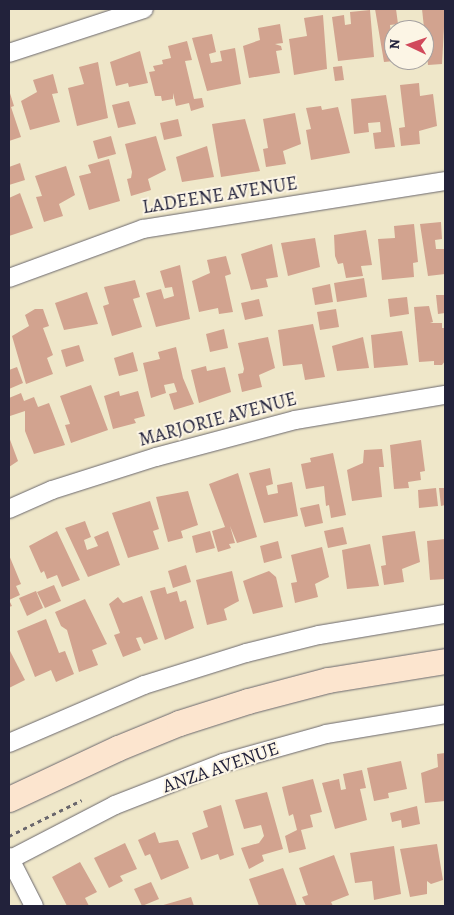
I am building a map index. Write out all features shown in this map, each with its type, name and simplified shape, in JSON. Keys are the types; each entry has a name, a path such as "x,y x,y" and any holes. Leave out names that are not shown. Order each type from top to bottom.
{"main road":[{"path":"9,799 136,741 248,701 328,680 445,661"}],"street":[{"path":"9,53 144,9"},
{"name":"LADEENE AVENUE","path":"9,278 143,229 445,181"},
{"name":"MARJORIE AVENUE","path":"9,509 52,490 156,457 295,420 445,395"},
{"path":"9,744 144,685 246,653 319,635 445,614"},
{"name":"ANZA AVENUE","path":"9,859 115,805 223,763 326,734 445,714"},
{"path":"9,859 34,906"}],"building":[{"path":"375,9 396,9 397,20 384,20 384,62"},
{"path":"422,9 445,9 442,64 434,65 434,20 423,20"},
{"path":"370,10 374,57 338,61 332,17 344,15 345,25 351,24 350,12"},
{"path":"323,15 327,69 294,75 289,39 307,36 304,18"},
{"path":"280,24 283,43 275,44 281,46 282,50 276,51 280,73 249,78 243,46 260,40 258,28"},
{"path":"212,34 216,52 209,54 211,63 222,61 220,51 235,48 241,84 207,91 192,38"},
{"path":"187,41 192,60 185,61 194,99 202,98 204,107 191,111 189,103 176,106 173,93 173,99 162,101 161,96 155,96 149,72 155,71 153,66 163,64 162,60 171,58 168,46"},
{"path":"140,51 148,83 129,87 128,83 116,86 110,62"},
{"path":"98,62 108,118 77,126 68,88 84,84 79,67"},
{"path":"342,66 344,80 335,81 333,67"},
{"path":"53,74 58,93 52,94 60,122 30,130 21,101 37,92 33,80"},
{"path":"419,83 420,96 433,94 437,126 419,131 420,144 401,146 399,128 405,127 400,85"},
{"path":"9,90 14,106 11,107 21,137 9,141"},
{"path":"386,95 395,147 375,149 373,133 381,132 380,122 368,123 369,132 354,134 351,99"},
{"path":"129,101 136,124 118,128 112,105"},
{"path":"321,106 322,110 338,107 350,153 311,160 306,130 311,129 306,108"},
{"path":"295,113 301,144 283,151 286,164 266,167 263,149 268,148 263,119"},
{"path":"178,119 182,136 164,140 160,123"},
{"path":"245,119 260,171 221,177 212,124"},
{"path":"111,136 116,154 98,159 93,141"},
{"path":"156,136 166,170 148,179 151,190 131,196 127,179 131,178 132,172 125,144"},
{"path":"207,146 214,177 182,182 176,157"},
{"path":"109,159 120,201 89,210 79,176 91,173 88,165"},
{"path":"20,163 25,180 9,185 9,167"},
{"path":"66,166 75,195 59,204 63,216 44,222 36,197 42,196 35,176"},
{"path":"20,193 33,228 9,236 9,198"},
{"path":"441,222 442,239 435,240 436,249 445,249 445,274 428,276 420,224"},
{"path":"414,224 418,262 413,263 414,277 382,280 378,239 395,238 394,226"},
{"path":"366,230 372,265 361,266 363,276 346,278 343,263 338,264 335,256 334,235"},
{"path":"315,238 320,267 288,276 281,243"},
{"path":"272,244 278,277 266,279 268,287 251,290 241,254"},
{"path":"226,256 231,274 225,276 233,312 219,314 218,308 199,312 192,281 210,273 207,260"},
{"path":"180,265 190,319 156,327 146,293 161,289 164,299 174,296 172,287 165,288 160,271"},
{"path":"364,278 367,297 337,302 334,283"},
{"path":"135,280 140,297 133,299 142,327 112,336 103,306 109,304 104,287"},
{"path":"330,284 333,302 315,305 312,288"},
{"path":"87,292 98,324 64,330 55,303"},
{"path":"436,295 445,295 445,313 438,314"},
{"path":"407,297 409,314 390,317 388,299"},
{"path":"259,299 263,316 245,320 241,303"},
{"path":"429,306 433,322 430,323 442,323 442,328 445,328 445,361 442,365 434,365 434,361 419,362 414,307"},
{"path":"35,309 43,309 49,326 43,328 53,355 47,358 53,374 26,384 12,336 29,326 25,315"},
{"path":"336,309 339,327 320,330 317,312"},
{"path":"313,324 325,377 305,380 302,364 283,366 278,330"},
{"path":"224,329 228,348 210,352 206,334"},
{"path":"402,331 408,365 374,368 371,335"},
{"path":"268,337 275,368 259,375 262,387 242,392 238,374 243,373 244,369 238,343"},
{"path":"363,337 369,368 337,371 332,346"},
{"path":"79,345 84,361 66,367 61,350"},
{"path":"176,347 183,378 194,404 174,410 169,394 177,392 174,383 164,385 166,393 151,398 143,363 160,359 158,352"},
{"path":"133,352 138,371 119,376 114,358"},
{"path":"206,366 207,371 225,367 231,392 199,403 191,370"},
{"path":"17,367 23,383 9,389 9,370"},
{"path":"91,385 108,430 71,443 65,425 70,424 60,396"},
{"path":"119,391 120,396 138,391 145,416 134,419 136,423 113,429 104,396"},
{"path":"21,393 24,401 34,397 38,407 49,403 65,445 34,454 25,431 25,411 10,416 9,413 9,398"},
{"path":"9,437 18,461 9,467"},
{"path":"421,440 425,471 420,472 421,480 408,482 409,488 394,489 390,445"},
{"path":"382,449 384,467 379,467 382,497 352,501 347,470 363,463 364,450"},
{"path":"333,453 346,515 331,518 329,505 326,506 324,486 306,489 301,464 311,462 310,458"},
{"path":"270,468 273,484 266,486 268,495 278,493 277,485 292,482 298,516 264,523 249,473"},
{"path":"238,473 257,537 237,543 230,526 235,543 229,544 231,548 218,552 212,531 225,527 209,484"},
{"path":"436,488 438,506 419,508 418,490"},
{"path":"439,488 445,488 445,505 441,506"},
{"path":"188,491 198,525 181,531 183,538 168,542 156,497"},
{"path":"150,501 159,529 153,531 159,549 128,558 112,513"},
{"path":"319,504 323,523 305,527 300,508"},
{"path":"85,521 91,537 84,540 87,550 98,546 94,537 108,531 120,565 88,577 65,528"},
{"path":"343,527 347,544 328,548 324,531"},
{"path":"57,531 80,580 62,587 57,575 47,579 44,571 41,573 29,546"},
{"path":"210,531 215,548 196,553 192,536"},
{"path":"415,531 420,562 402,569 404,582 384,585 381,566 386,565 382,536"},
{"path":"445,539 445,579 430,580 427,541"},
{"path":"278,541 282,558 264,563 260,546"},
{"path":"370,544 379,586 347,589 342,550"},
{"path":"322,547 329,577 315,584 318,597 295,603 291,583 297,582 291,555"},
{"path":"9,555 21,584 16,586 20,595 9,600"},
{"path":"186,565 191,582 173,588 168,571"},
{"path":"232,571 239,601 224,609 227,620 207,625 196,580"},
{"path":"269,571 276,577 283,607 253,614 243,581"},
{"path":"54,585 61,601 45,608 37,592"},
{"path":"165,587 167,594 177,591 180,602 186,600 194,628 165,640 150,591"},
{"path":"36,591 43,608 27,616 19,598"},
{"path":"142,596 158,639 144,644 141,637 136,638 141,650 123,657 114,635 120,633 109,604 118,597 123,603"},
{"path":"85,599 107,644 92,650 98,665 79,672 67,630 61,626 55,612"},
{"path":"46,619 59,653 65,651 74,674 56,682 51,670 35,677 17,631"},
{"path":"9,649 25,680 9,688"},
{"path":"445,753 445,801 425,803 421,773 438,767 437,754"},
{"path":"401,761 407,789 388,793 389,798 374,801 367,768"},
{"path":"362,770 366,788 360,789 367,820 335,829 322,783 339,779 341,790 346,789 343,774"},
{"path":"313,779 322,812 310,815 313,827 301,830 306,849 289,853 285,836 297,830 293,814 289,816 282,787"},
{"path":"267,792 283,849 262,855 264,861 249,869 241,848 259,843 264,836 261,825 244,829 235,800"},
{"path":"221,805 234,855 220,860 218,854 201,860 192,833 208,827 203,811"},
{"path":"417,806 420,824 402,828 401,820 392,822 390,813"},
{"path":"155,832 159,843 178,840 189,868 161,880 150,854 145,856 138,840"},
{"path":"125,843 137,869 120,876 123,881 109,888 94,858"},
{"path":"437,844 443,880 431,884 427,881 427,894 410,897 400,849"},
{"path":"394,846 401,894 374,900 372,881 355,883 350,853"},
{"path":"334,855 349,895 331,902 333,906 306,906 302,897 308,895 299,868"},
{"path":"80,862 97,892 85,898 89,906 67,906 52,877"},
{"path":"283,868 297,906 259,906 249,879"},
{"path":"151,882 159,899 142,906 134,889"},
{"path":"191,897 194,906 160,906"}]}
